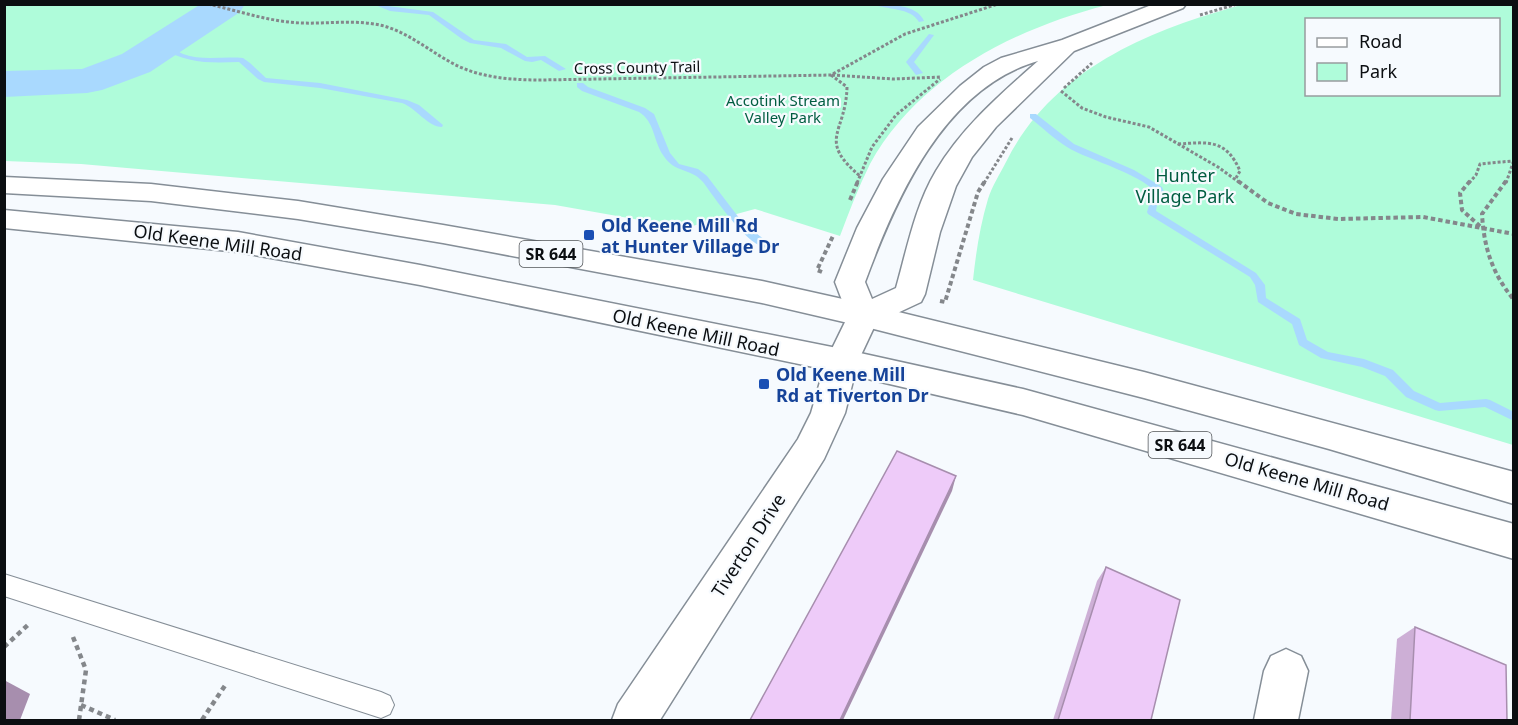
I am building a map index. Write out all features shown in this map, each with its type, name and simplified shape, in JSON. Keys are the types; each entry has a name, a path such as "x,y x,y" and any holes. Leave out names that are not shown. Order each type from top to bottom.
{"main road":[{"path":"1067,46 998,110 969,143 949,173 926,233 910,294 864,315 850,282 874,222 910,153 944,112 986,76 1008,63 1067,46 1120,23 1176,4"},
{"name":"SR 644","path":"4,185 58,186 180,196 445,234 785,297 864,315 1360,442 1514,488"},
{"name":"Old Keene Mill Road","path":"4,219 237,242 420,275 843,361 1023,402 1514,542"},
{"name":"Tiverton Drive","path":"634,720 811,449 828,413 843,361 864,315"},
{"path":"1275,720 1286,671"}],"lane":[{"path":"4,585 381,705"}],"path":[{"name":"Cross County Trail","path":"208,4 301,23 354,22 383,26 413,39 436,56 467,71 488,76 555,79 686,76 819,77 831,75 905,34 998,4"},
{"path":"831,75 892,79 942,77"},
{"path":"831,75 847,87 848,98 834,140 837,152 843,164 861,177"},
{"path":"1061,91 1082,108 1106,117 1149,127 1236,178 1251,193 1268,203 1296,214 1338,219 1423,217 1514,234"},
{"path":"1177,144 1200,143 1226,147 1235,157 1240,171 1236,178"},
{"path":"1483,229 1462,210 1460,193 1476,175 1480,164 1513,161 1504,187 1482,214 1485,252 1501,285 1514,300"},
{"path":"5,648 30,622 41,625"},
{"path":"62,632 72,635 86,670 79,720"},
{"path":"81,705 115,720"},
{"path":"202,720 208,711"}],"green space":[{"name":"Accotink Stream Valley Park","path":"5,4 1107,5 1072,15 1004,43 972,61 942,82 914,106 890,133 870,164 840,236 755,209 685,228 555,205 81,164 5,161"},
{"name":"Hunter Village Park","path":"1241,5 1513,5 1513,445 973,280 988,199 1025,130 1049,102 1076,79 1105,59 1171,28"}],"building":[{"path":"897,451 956,476 840,720 750,720"},
{"path":"1106,567 1180,600 1151,720 1058,720"},
{"path":"1415,627 1506,665 1507,720 1410,720"}],"waterway":[{"path":"4,84 87,81 136,63 227,4"},
{"path":"376,4 390,9 431,13 472,42 503,46 525,59 542,58 562,69"},
{"path":"875,4 907,10 919,16 921,21"},
{"path":"919,73 910,62 931,35"},
{"path":"164,45 181,55 200,60 240,60 264,80 320,86 405,101 417,107 439,125"},
{"path":"580,85 585,89 642,110 651,116 666,154 676,166 695,171 704,178 740,225 767,246"},
{"path":"1033,116 1071,146 1131,172 1159,189 1162,197 1153,204 1151,212 1253,275 1260,285 1261,300 1296,322 1303,342 1325,355 1364,363 1389,373 1410,394 1439,407 1486,403 1514,417"}],"place":[{"name":"Old Keene Mill Rd at Hunter Village Dr","path":"589,235"},
{"name":"Old Keene Mill Rd at Tiverton Dr","path":"764,384"}]}
